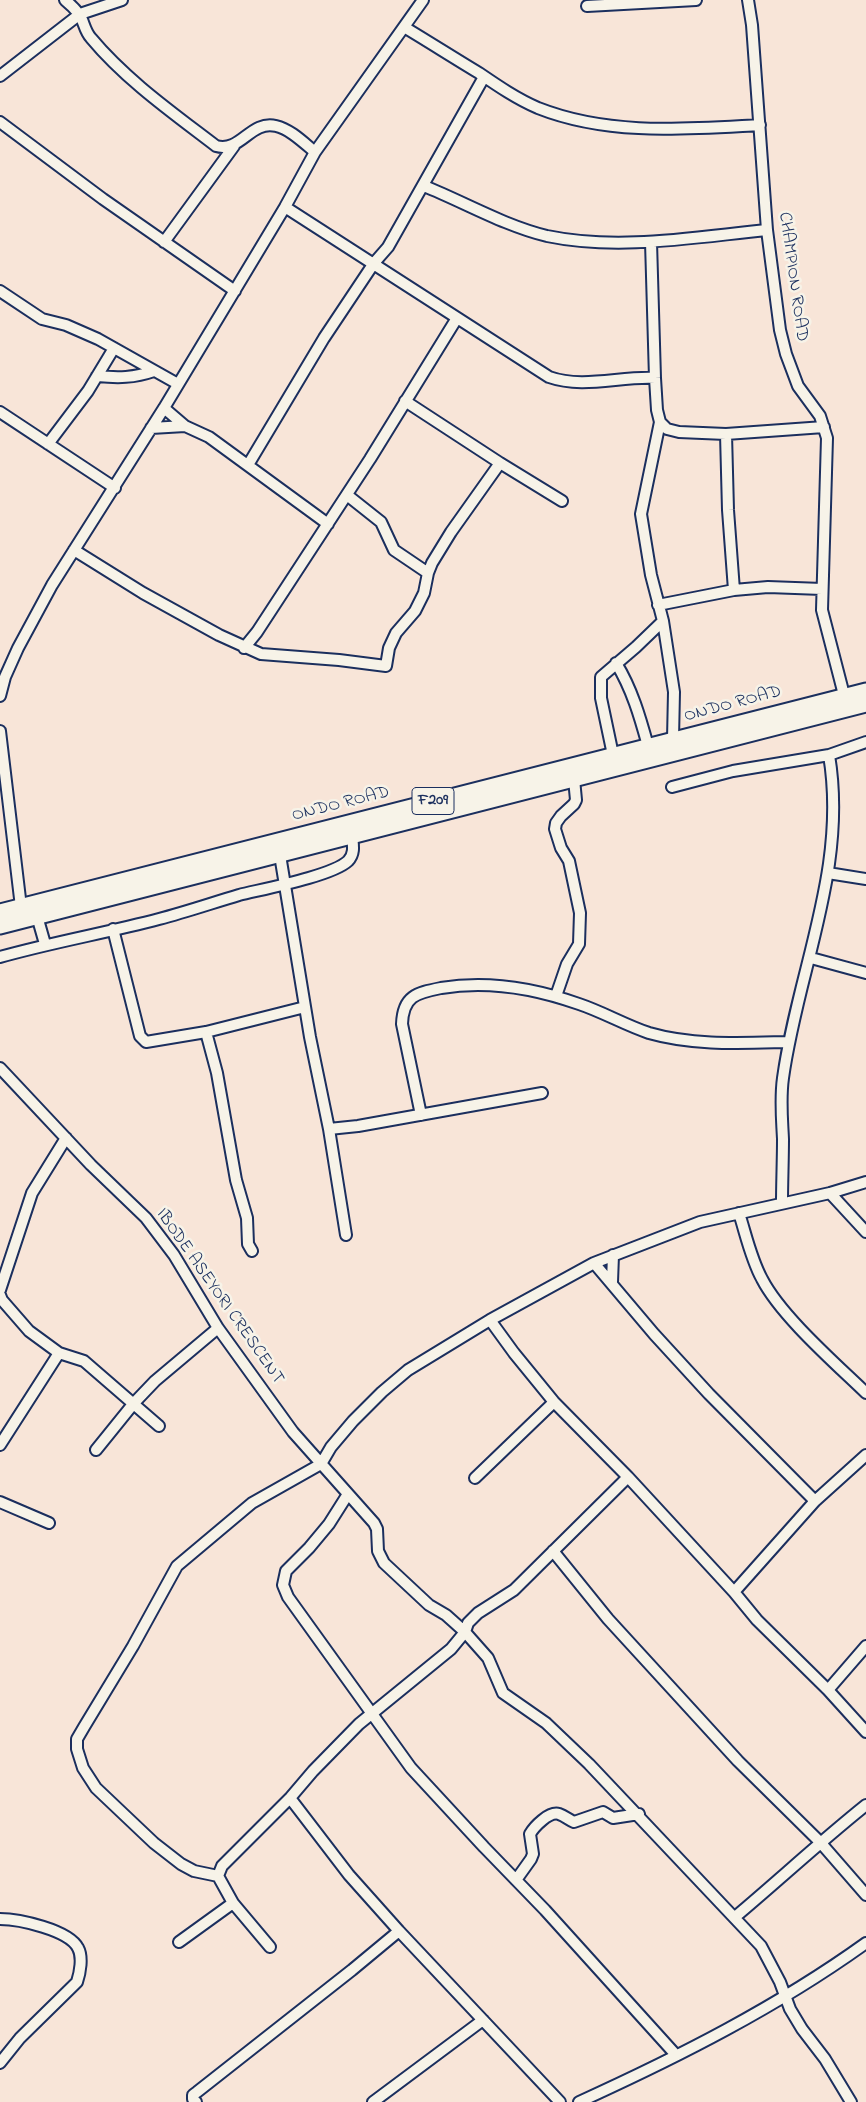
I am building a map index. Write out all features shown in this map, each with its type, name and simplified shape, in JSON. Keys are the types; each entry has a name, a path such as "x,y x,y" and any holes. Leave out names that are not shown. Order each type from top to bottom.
{"main road":[{"name":"ONDO ROAD","path":"0,926 352,836 613,755 844,695 866,691"},
{"name":"ONDO ROAD","path":"0,912 467,799 574,779 866,704"}],"street":[{"path":"65,0 80,14 84,30 91,38 158,101 216,146 226,148 234,145 258,128 267,125 278,126 315,152"},
{"path":"0,76 80,14 122,0"},
{"path":"0,696 5,677 18,648 52,585 164,408 285,207 315,152 423,0"},
{"path":"587,6 635,5 696,0"},
{"name":"CHAMPION ROAD","path":"748,0 752,24 767,230 780,330 786,354 798,386 820,416 827,438 822,610 844,695"},
{"path":"404,27 517,98 538,108 602,126 633,129 683,129 760,125"},
{"path":"248,465 324,338 374,263 388,247 484,77"},
{"path":"0,122 103,200 235,291"},
{"path":"164,242 234,145"},
{"path":"424,186 519,227 547,236 574,240 651,242 767,230"},
{"path":"285,207 548,377 576,383 655,378"},
{"path":"651,242 655,378 657,410 660,422 641,514 674,692 674,739"},
{"path":"0,291 42,320 66,325 98,339 178,384"},
{"path":"244,648 257,632 347,495 457,318"},
{"path":"48,444 98,376 114,348"},
{"path":"98,376 122,378 139,376 154,371"},
{"path":"405,401 562,501"},
{"path":"164,408 185,426 209,438 328,524"},
{"path":"0,412 115,488"},
{"path":"660,422 668,429 679,432 726,434 824,427"},
{"path":"151,428 185,426"},
{"path":"726,434 728,510 734,590"},
{"path":"74,550 143,593 244,648 261,654 386,666 389,648 396,633 415,611 424,593 428,573 451,532 500,463"},
{"path":"347,495 382,522 394,550 428,573"},
{"path":"658,605 734,590 768,587 822,589"},
{"path":"613,755 600,683 601,677 636,647 662,621"},
{"path":"616,663 627,681 639,713 648,746"},
{"path":"0,731 22,907"},
{"path":"672,787 733,771 829,755 866,742"},
{"path":"782,1203 783,1137 780,1102 789,1042 810,958 828,873 834,825 833,782 829,755"},
{"path":"556,996 568,964 580,944 580,913 569,861 561,848 554,829 561,816 576,800 574,779"},
{"path":"0,957 45,944 158,919 240,895 285,885 335,868 346,862 353,852 352,836"},
{"path":"280,855 346,1235"},
{"path":"828,873 866,879"},
{"path":"37,916 45,944"},
{"path":"113,929 128,996 142,1040 146,1042 206,1032 306,1007"},
{"path":"810,958 866,972"},
{"path":"420,1116 402,1024 403,1010 407,1002 415,995 466,984 513,987 556,996 649,1033 675,1038 722,1042 789,1042"},
{"path":"206,1032 217,1073 236,1180 247,1218 248,1244 252,1251"},
{"name":"IBODE ASEYORI CRESCENT","path":"0,1068 91,1165 146,1218 174,1255 218,1328 293,1432 374,1523 377,1529 378,1551 384,1563 429,1605 446,1615 465,1632 488,1658 504,1693 546,1723 590,1764 761,1946 786,1995 790,2009 851,2102"},
{"path":"329,1129 420,1116 542,1093"},
{"path":"0,1290 32,1193 66,1138"},
{"path":"270,1947 233,1903 218,1876 194,1871 181,1864 154,1843 109,1802 96,1788 83,1768 78,1749 77,1739 133,1646 177,1566 252,1503 321,1464 331,1447 353,1421 382,1392 408,1370 490,1320 594,1263 700,1222 830,1193 866,1182"},
{"path":"830,1193 866,1232"},
{"path":"739,1213 755,1262 768,1288 788,1314 866,1393"},
{"path":"612,1282 613,1255"},
{"path":"594,1263 654,1334 709,1394 815,1501"},
{"path":"0,1295 2,1300 29,1331 59,1353 84,1361 158,1426"},
{"path":"490,1320 554,1402 628,1477 758,1620 828,1690 866,1732"},
{"path":"96,1450 134,1403 155,1381 218,1328"},
{"path":"0,1445 59,1353"},
{"path":"475,1478 554,1402"},
{"path":"734,1592 815,1501 866,1455"},
{"path":"218,1876 222,1866 371,1713 451,1649 465,1632 468,1623 478,1613 514,1590 628,1477"},
{"path":"348,1494 329,1524 286,1572 283,1585 288,1596 411,1768 552,1917 676,2055"},
{"path":"0,1502 49,1523"},
{"path":"554,1551 608,1619 701,1722 820,1842 866,1895"},
{"path":"828,1690 866,1646"},
{"path":"290,1798 349,1875 398,1931 560,2102"},
{"path":"735,1917 820,1842 866,1805"},
{"path":"516,1880 532,1859 530,1834 534,1828 552,1815 560,1814 574,1822 603,1812 613,1818 639,1814"},
{"path":"179,1942 233,1903"},
{"path":"0,1920 31,1923 52,1930 78,1946 80,1957 77,1982 20,2038 0,2063"},
{"path":"196,2102 193,2099 193,2095 398,1931"},
{"path":"579,2102 676,2055 786,1995 835,1966 866,1943"},
{"path":"373,2102 483,2020"}]}
